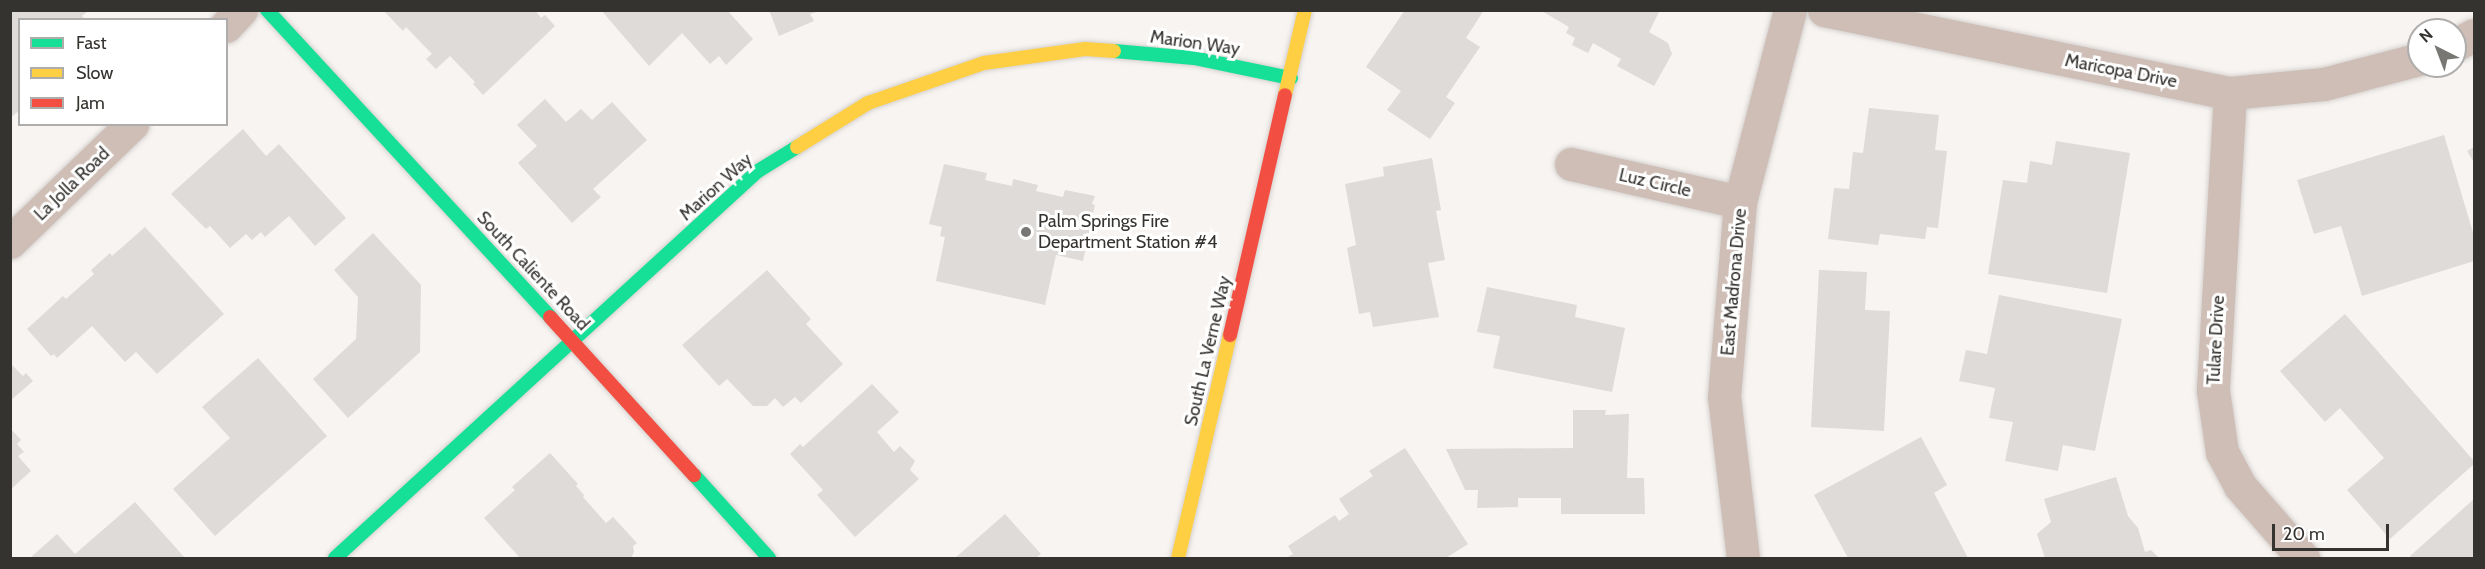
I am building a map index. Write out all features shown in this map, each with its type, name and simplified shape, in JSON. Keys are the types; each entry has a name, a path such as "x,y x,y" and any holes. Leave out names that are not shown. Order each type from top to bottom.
{"street":[{"path":"228,24 241,10"},
{"name":"South Caliente Road","path":"267,10 574,342 769,558"},
{"name":"South La Verne Way","path":"1178,558 1305,10"},
{"name":"East Madrona Drive","path":"1743,558 1725,398 1740,202 1790,10"},
{"name":"Maricopa Drive","path":"1824,10 2230,93 2324,84 2407,62"},
{"name":"Marion Way","path":"335,558 574,342 758,171 868,103 984,63 1085,49 1194,58 1291,78"},
{"name":"Tulare Drive","path":"2230,93 2213,391 2222,452 2240,486 2303,558"},
{"name":"La Jolla Road","path":"16,224 130,126"},
{"name":"Luz Circle","path":"1571,164 1740,202"}],"building":[{"path":"10,10 89,10 82,16 84,18 18,18 18,112 10,118"},
{"path":"383,10 535,10 541,18 545,15 555,26 483,95 473,84 475,82 450,56 436,69 426,59 432,54 406,27 403,31"},
{"path":"601,10 727,10 753,39 726,65 719,56 710,64 682,33 649,66"},
{"path":"769,10 819,11 810,14 814,21 779,36"},
{"path":"1405,10 1484,10 1466,38 1480,47 1446,97 1455,103 1430,139 1387,110 1401,91 1366,67"},
{"path":"1540,10 1660,10 1649,32 1668,43 1672,54 1654,86 1617,66 1621,59 1593,43 1588,53 1572,45 1575,38 1566,33 1569,27"},
{"path":"545,99 566,122 581,109 592,120 612,102 647,140 593,189 601,197 572,223 518,163 537,146 517,125"},
{"path":"1869,108 1939,115 1935,150 1947,151 1938,228 1927,227 1925,239 1880,234 1878,245 1828,239 1834,188 1849,189 1853,152 1863,153"},
{"path":"243,129 266,156 279,144 346,218 315,246 289,216 265,237 261,232 252,240 246,234 230,248 210,226 206,229 171,194"},
{"path":"2444,135 2474,236 2474,261 2362,296 2341,226 2314,234 2297,180"},
{"path":"2056,141 2130,153 2107,293 1988,274 2003,180 2027,183 2030,161 2052,165"},
{"path":"2474,147 2474,162 2467,151"},
{"path":"1432,158 1441,210 1436,211 1445,260 1428,263 1439,317 1373,327 1370,312 1359,314 1347,248 1356,245 1345,184 1384,176 1383,167"},
{"path":"944,164 987,173 985,180 1012,186 1013,179 1038,185 1036,191 1063,197 1065,190 1095,196 1083,261 1056,255 1045,305 936,281 945,237 940,236 942,227 929,224"},
{"path":"145,227 224,314 157,374 136,352 125,362 92,326 57,358 54,354 51,356 27,329 63,296 66,299 94,274 91,270 110,253 112,256"},
{"path":"373,233 421,285 420,352 348,418 313,379 356,339 358,297 334,270"},
{"path":"767,270 811,319 806,324 843,364 801,403 795,397 783,407 775,398 767,406 753,406 727,379 719,386 682,345"},
{"path":"1819,270 1867,272 1865,310 1890,311 1884,431 1811,427"},
{"path":"1487,287 1577,305 1575,317 1625,328 1612,392 1493,368 1500,336 1477,332"},
{"path":"1999,295 2122,319 2095,451 2063,445 2058,471 2005,461 2013,422 1989,418 1995,388 1959,381 1966,350 1987,354"},
{"path":"2345,314 2474,461 2474,464 2390,539 2347,490 2384,458 2340,408 2325,422 2280,371"},
{"path":"258,358 327,436 215,536 173,489 230,438 202,407"},
{"path":"10,363 23,376 26,373 33,381 10,401"},
{"path":"872,384 899,412 877,432 894,452 900,446 915,461 910,470 919,479 855,537 817,495 823,490 790,454 800,444 803,447"},
{"path":"1573,410 1606,410 1605,415 1629,414 1627,478 1644,478 1645,514 1561,514 1561,498 1518,498 1518,507 1477,508 1478,490 1465,490 1446,449 1573,448"},
{"path":"10,428 21,440 17,444 24,452 18,456 31,471 10,490"},
{"path":"1921,437 1947,485 1934,493 1968,558 1848,558 1814,495"},
{"path":"1405,448 1468,544 1446,558 1286,558 1293,554 1288,546 1335,515 1339,521 1349,514 1339,499 1373,476 1369,471"},
{"path":"550,453 578,484 576,486 584,495 583,497 606,523 613,517 637,543 633,546 634,552 631,558 520,558 484,518 515,490 512,487"},
{"path":"2116,477 2128,516 2138,528 2145,552 2151,550 2159,558 2045,558 2037,534 2051,522 2044,499"},
{"path":"2474,499 2474,558 2413,558 2410,556"},
{"path":"135,502 185,558 30,558 57,534 75,554"},
{"path":"1005,514 1041,554 1036,558 955,558"}],"traffic: fast":[{"path":"267,10 550,317"},
{"path":"1114,51 1194,58 1291,78"},
{"path":"335,558 758,171 797,147"},
{"path":"694,475 769,558"}],"traffic: slow":[{"path":"1285,95 1305,10"},
{"path":"797,147 868,103 984,63 1085,49 1114,51"},
{"path":"1178,558 1230,335"}],"traffic: jam":[{"path":"1230,335 1285,95"},
{"path":"550,317 694,475"}],"place":[{"name":"Palm Springs Fire Department Station #4","path":"1026,232"}]}
